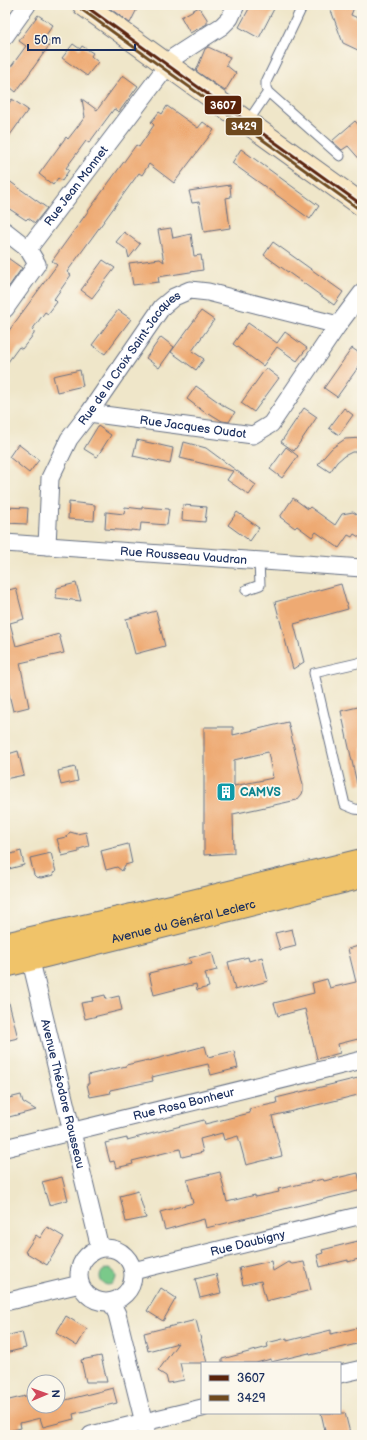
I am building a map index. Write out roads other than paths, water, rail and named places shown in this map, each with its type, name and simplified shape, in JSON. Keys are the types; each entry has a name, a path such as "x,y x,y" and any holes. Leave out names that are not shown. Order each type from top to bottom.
{"main road":[{"path":"84,5 362,205"},
{"name":"Avenue du Général Leclerc","path":"5,966 20,948 180,904 358,863"}],"street":[{"path":"5,36 28,5"},
{"name":"Rue Jean Monnet","path":"28,249 174,56 222,26 230,18 236,5"},
{"path":"5,231 28,249 37,264 5,309"},
{"name":"Rue de la Croix Saint-Jacques","path":"46,546 50,478 69,440 162,307 174,297 190,290 208,292 338,325"},
{"path":"338,325 362,293"},
{"name":"Rue Jacques Oudot","path":"89,413 253,435 271,424 338,325"},
{"name":"Rue Rousseau Vaudran","path":"5,543 362,568"},
{"name":"Avenue Théodore Rousseau","path":"20,948 72,1131 100,1248"},
{"name":"Rue Rosa Bonheur","path":"5,1148 362,1060"},
{"name":"Rue Daubigny","path":"133,1272 362,1215"},
{"path":"100,1248 109,1248 118,1251 125,1256 130,1263 133,1272 130,1287 125,1294 119,1299 104,1303 89,1297 80,1284 78,1275 82,1262 92,1252 100,1248"},
{"path":"5,1302 80,1284"},
{"path":"111,1302 117,1314 145,1429"},
{"path":"341,1374 362,1369"},
{"path":"91,1435 145,1429 201,1408"}],"lane":[{"path":"303,5 266,82 266,88 268,92 340,156"},
{"path":"247,123 268,92"},
{"path":"246,590 260,585 259,561"},
{"path":"362,662 314,673 346,804 355,809 362,810"}],"place":[{"name":"CAMVS","path":"226,792"}]}
